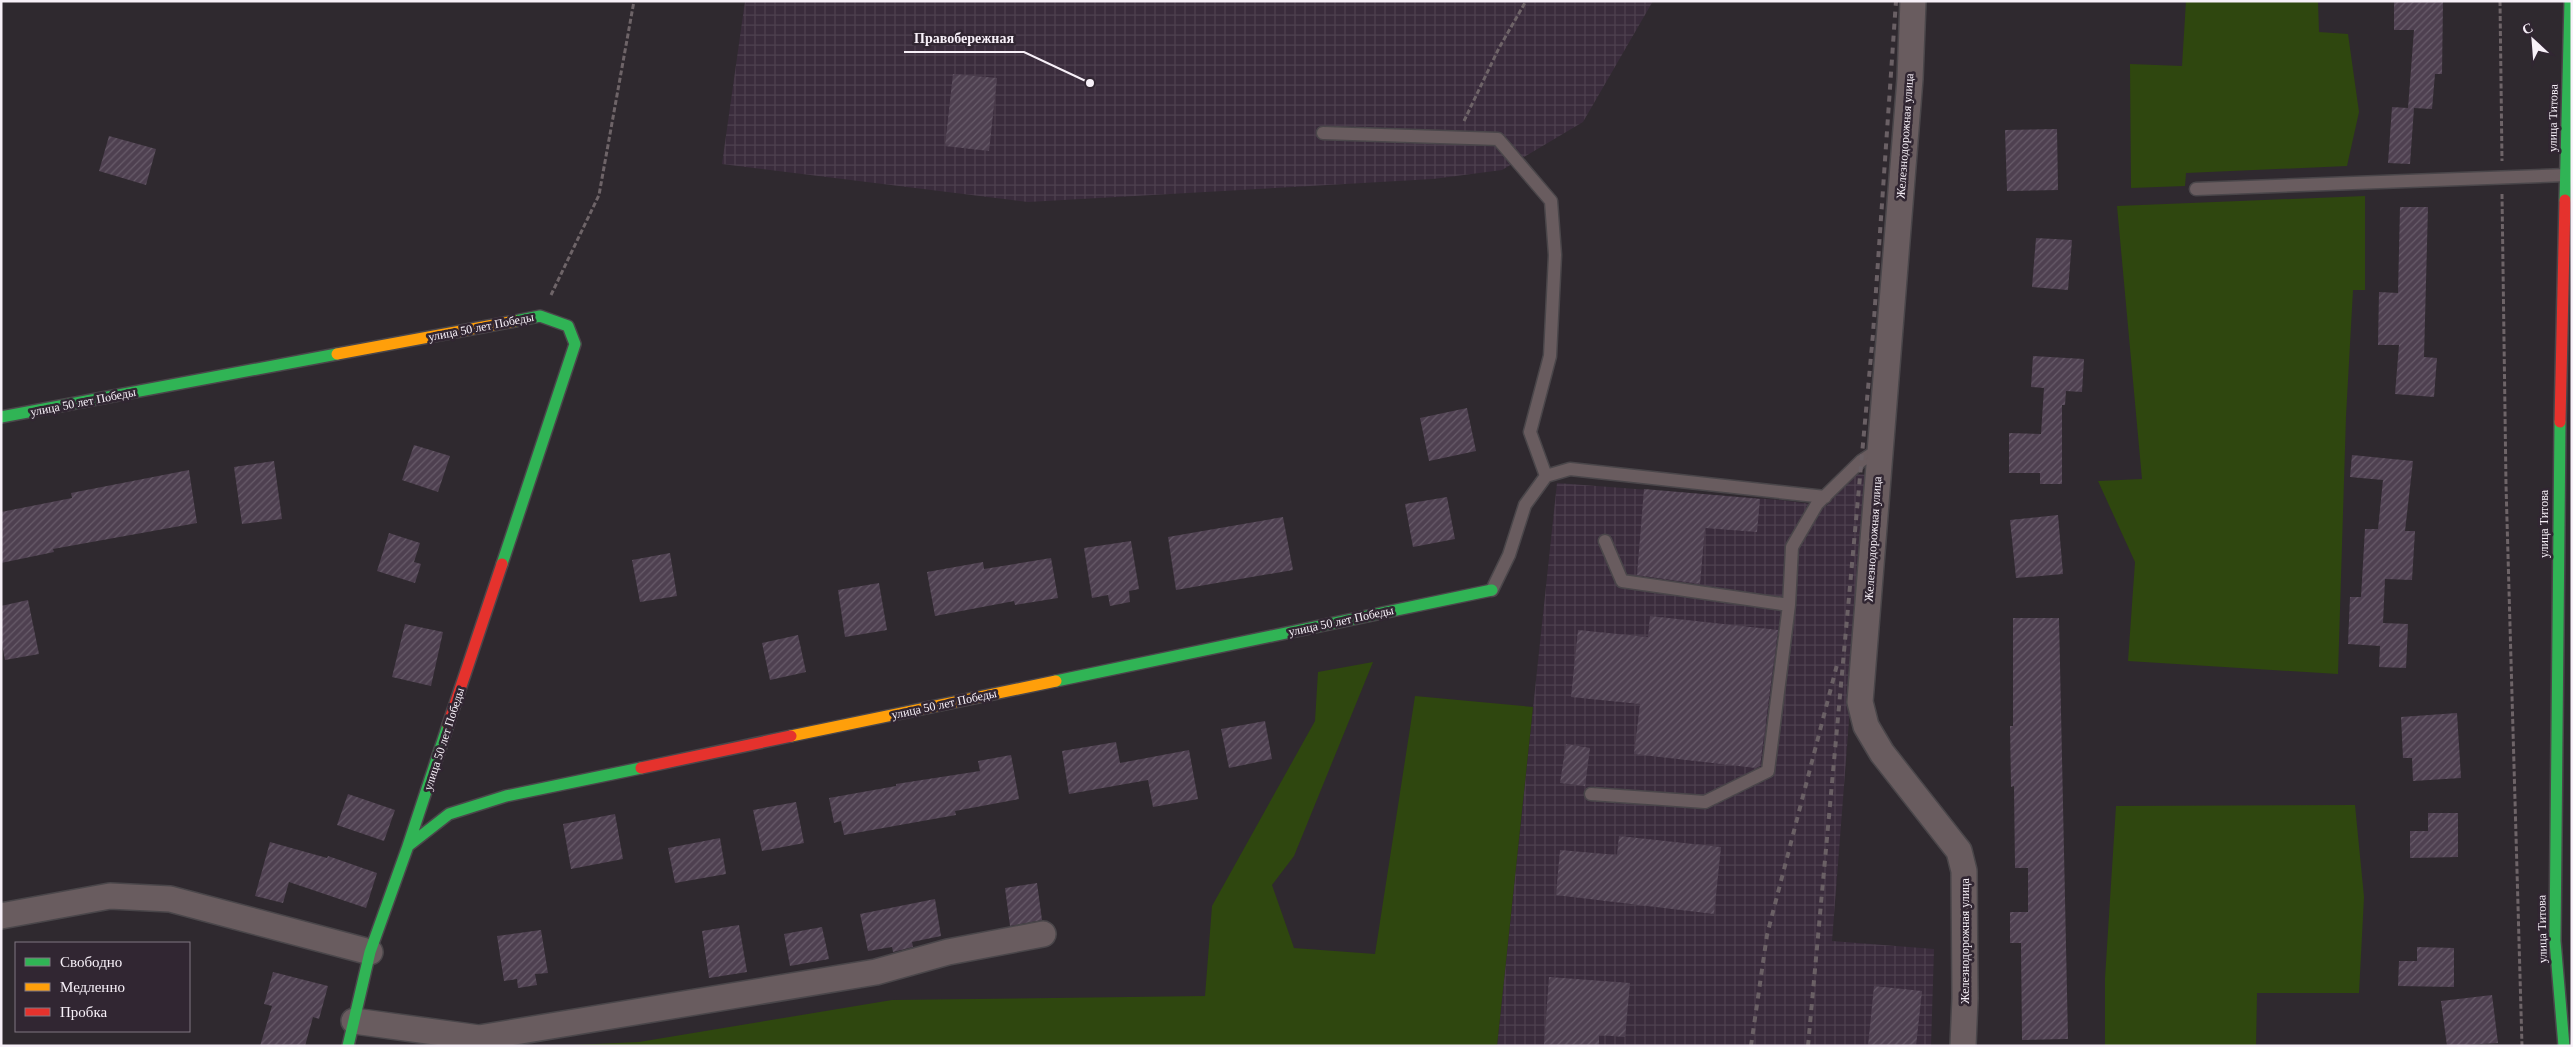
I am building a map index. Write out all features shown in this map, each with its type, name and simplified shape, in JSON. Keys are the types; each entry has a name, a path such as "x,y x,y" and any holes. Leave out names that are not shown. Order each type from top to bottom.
{"street":[{"name":"Железнодорожная улица","path":"1913,1 1910,79 1860,702 1866,726 1882,753 1959,851 1964,871 1965,998 1963,1046"},
{"name":"улица Титова","path":"2564,1046 2559,451 2570,1"},
{"name":"улица 50 лет Победы","path":"1,418 540,316 568,326 575,344 408,846 370,952 348,1046"},
{"name":"улица 50 лет Победы","path":"408,846 449,814 506,796 1492,590"},
{"path":"1,916 110,896 170,899 370,952"},
{"path":"354,1021 479,1038 876,972 948,952 1043,934"}],"lane":[{"path":"1322,133 1498,139 1551,201 1555,255 1550,356 1530,432 1546,476"},
{"path":"2196,189 2566,175"},
{"path":"1591,794 1706,802 1768,771 1789,605 1792,547 1817,504 1861,461 1880,448"},
{"path":"1492,590 1509,555 1525,505 1546,476 1570,469 1825,497"},
{"path":"1604,541 1622,581 1789,605"}],"path":[{"path":"540,316 599,195 634,1"},
{"path":"1456,138 1499,48 1526,1"},
{"path":"2500,1 2506,485 2522,1046"}],"shaded area":[{"path":"745,1 1653,1 1583,122 1502,170 1433,179 1028,202 722,164"},
{"path":"1856,474 1868,475 1832,941 1934,949 1931,1046 1497,1046 1557,483 1781,500 1826,506"}],"green space":[{"path":"2186,1 2318,1 2319,32 2348,34 2359,112 2347,166 2186,173 2185,186 2131,188 2130,64 2182,66"},
{"path":"2365,196 2365,290 2353,290 2346,416 2338,674 2128,661 2135,562 2098,481 2142,479 2117,206"},
{"path":"1373,662 1294,856 1272,885 1294,948 1375,954 1415,696 1533,707 1497,1046 551,1046 639,1042 892,1000 1205,996 1212,906 1315,721 1318,672"},
{"path":"2355,805 2364,897 2359,993 2257,993 2256,1046 2105,1046 2105,978 2116,806"}],"building":[{"path":"2394,1 2443,1 2442,74 2435,74 2432,109 2414,108 2410,164 2388,163 2392,107 2408,108 2414,30 2394,30"},
{"path":"953,74 997,78 989,151 945,146"},
{"path":"2057,129 2058,190 2007,191 2005,130"},
{"path":"109,136 156,149 146,185 99,171"},
{"path":"2400,207 2428,207 2424,357 2437,358 2434,397 2395,394 2399,345 2378,345 2379,292 2398,293"},
{"path":"2036,238 2072,240 2068,290 2032,287"},
{"path":"2033,356 2084,359 2082,392 2066,391 2065,405 2062,405 2062,484 2040,484 2040,473 2009,473 2009,433 2041,434 2044,388 2031,387"},
{"path":"1467,408 1476,451 1429,461 1420,418"},
{"path":"414,445 450,456 438,492 402,480"},
{"path":"2352,455 2413,461 2405,531 2415,531 2412,580 2385,579 2383,623 2408,624 2406,668 2379,667 2380,646 2348,644 2350,597 2361,597 2365,529 2378,529 2383,480 2350,477"},
{"path":"274,461 282,519 242,524 234,467"},
{"path":"189,470 197,523 53,549 54,552 1,563 1,512 72,498 71,493"},
{"path":"1644,489 1760,499 1757,532 1705,528 1700,584 1637,575"},
{"path":"1447,497 1455,539 1413,547 1405,504"},
{"path":"2058,515 2063,574 2016,578 2010,520"},
{"path":"1283,517 1293,570 1176,590 1168,537"},
{"path":"389,533 420,543 414,562 421,564 415,583 377,571"},
{"path":"1131,541 1139,589 1129,591 1130,602 1110,606 1108,595 1092,598 1084,548"},
{"path":"670,553 677,596 640,602 632,560"},
{"path":"1051,558 1058,598 1015,605 1014,601 935,616 927,572 983,562 984,569"},
{"path":"879,583 887,630 845,637 838,590"},
{"path":"28,600 39,654 5,660 1,639 1,606"},
{"path":"1650,616 1778,630 1760,766 1756,768 1634,754 1640,704 1571,697 1578,630 1648,637"},
{"path":"2013,618 2059,618 2068,1039 2022,1040 2021,943 2010,943 2010,912 2028,912 2028,868 2015,868 2014,786 2011,787 2010,726 2013,726"},
{"path":"405,624 443,632 431,686 392,677"},
{"path":"798,635 806,672 770,680 762,643"},
{"path":"2457,713 2461,778 2413,781 2412,758 2403,758 2401,717"},
{"path":"1265,721 1272,759 1229,768 1221,729"},
{"path":"1116,742 1120,763 1189,750 1198,799 1153,807 1148,780 1069,794 1062,751"},
{"path":"1566,744 1590,748 1585,786 1560,783"},
{"path":"1011,755 1019,799 955,811 956,815 844,835 841,821 834,823 829,798 896,786 896,784 980,771 978,761"},
{"path":"348,794 395,810 384,841 337,825"},
{"path":"796,802 804,843 762,851 753,810"},
{"path":"2428,813 2458,813 2458,857 2410,858 2410,831 2428,831"},
{"path":"615,814 623,859 571,869 563,824"},
{"path":"1619,836 1721,847 1714,914 1556,895 1560,850 1617,855"},
{"path":"720,838 726,874 675,883 668,848"},
{"path":"270,842 327,858 328,856 377,873 366,908 289,882 283,903 255,896"},
{"path":"1037,883 1042,920 1010,926 1005,888"},
{"path":"935,899 941,936 912,942 913,947 893,952 892,947 868,951 860,914"},
{"path":"739,925 747,972 709,978 702,931"},
{"path":"822,927 829,959 790,966 784,934"},
{"path":"541,930 548,973 535,974 537,985 518,988 517,979 504,981 497,936"},
{"path":"2417,947 2454,948 2454,987 2398,986 2399,961 2417,961"},
{"path":"273,972 328,986 319,1019 313,1017 305,1046 260,1046 272,1006 264,1004"},
{"path":"1549,977 1630,983 1625,1037 1599,1035 1599,1046 1544,1046"},
{"path":"1874,986 1922,991 1916,1046 1868,1046"},
{"path":"2492,995 2498,1043 2447,1046 2441,1001"}],"railway":[{"path":"1808,1046 1873,334 1896,1"},
{"path":"1751,1046 1767,935 1838,661"}],"traffic: fast":[{"path":"2565,200 2570,1"},
{"path":"502,564 575,344 568,326 540,316 515,321"},
{"path":"1,417 337,354"},
{"path":"2560,422 2555,941 2564,1046"},
{"path":"1056,681 1492,590"},
{"path":"408,846 448,725"},
{"path":"348,1046 370,952 408,846 449,814 506,796 641,768"}],"traffic: slow":[{"path":"337,354 515,321"},
{"path":"791,736 1056,681"}],"traffic: jam":[{"path":"2560,422 2565,200"},
{"path":"448,725 502,564"},
{"path":"641,768 791,736"}],"place":[{"name":"Правобережная","path":"1090,83"}]}
